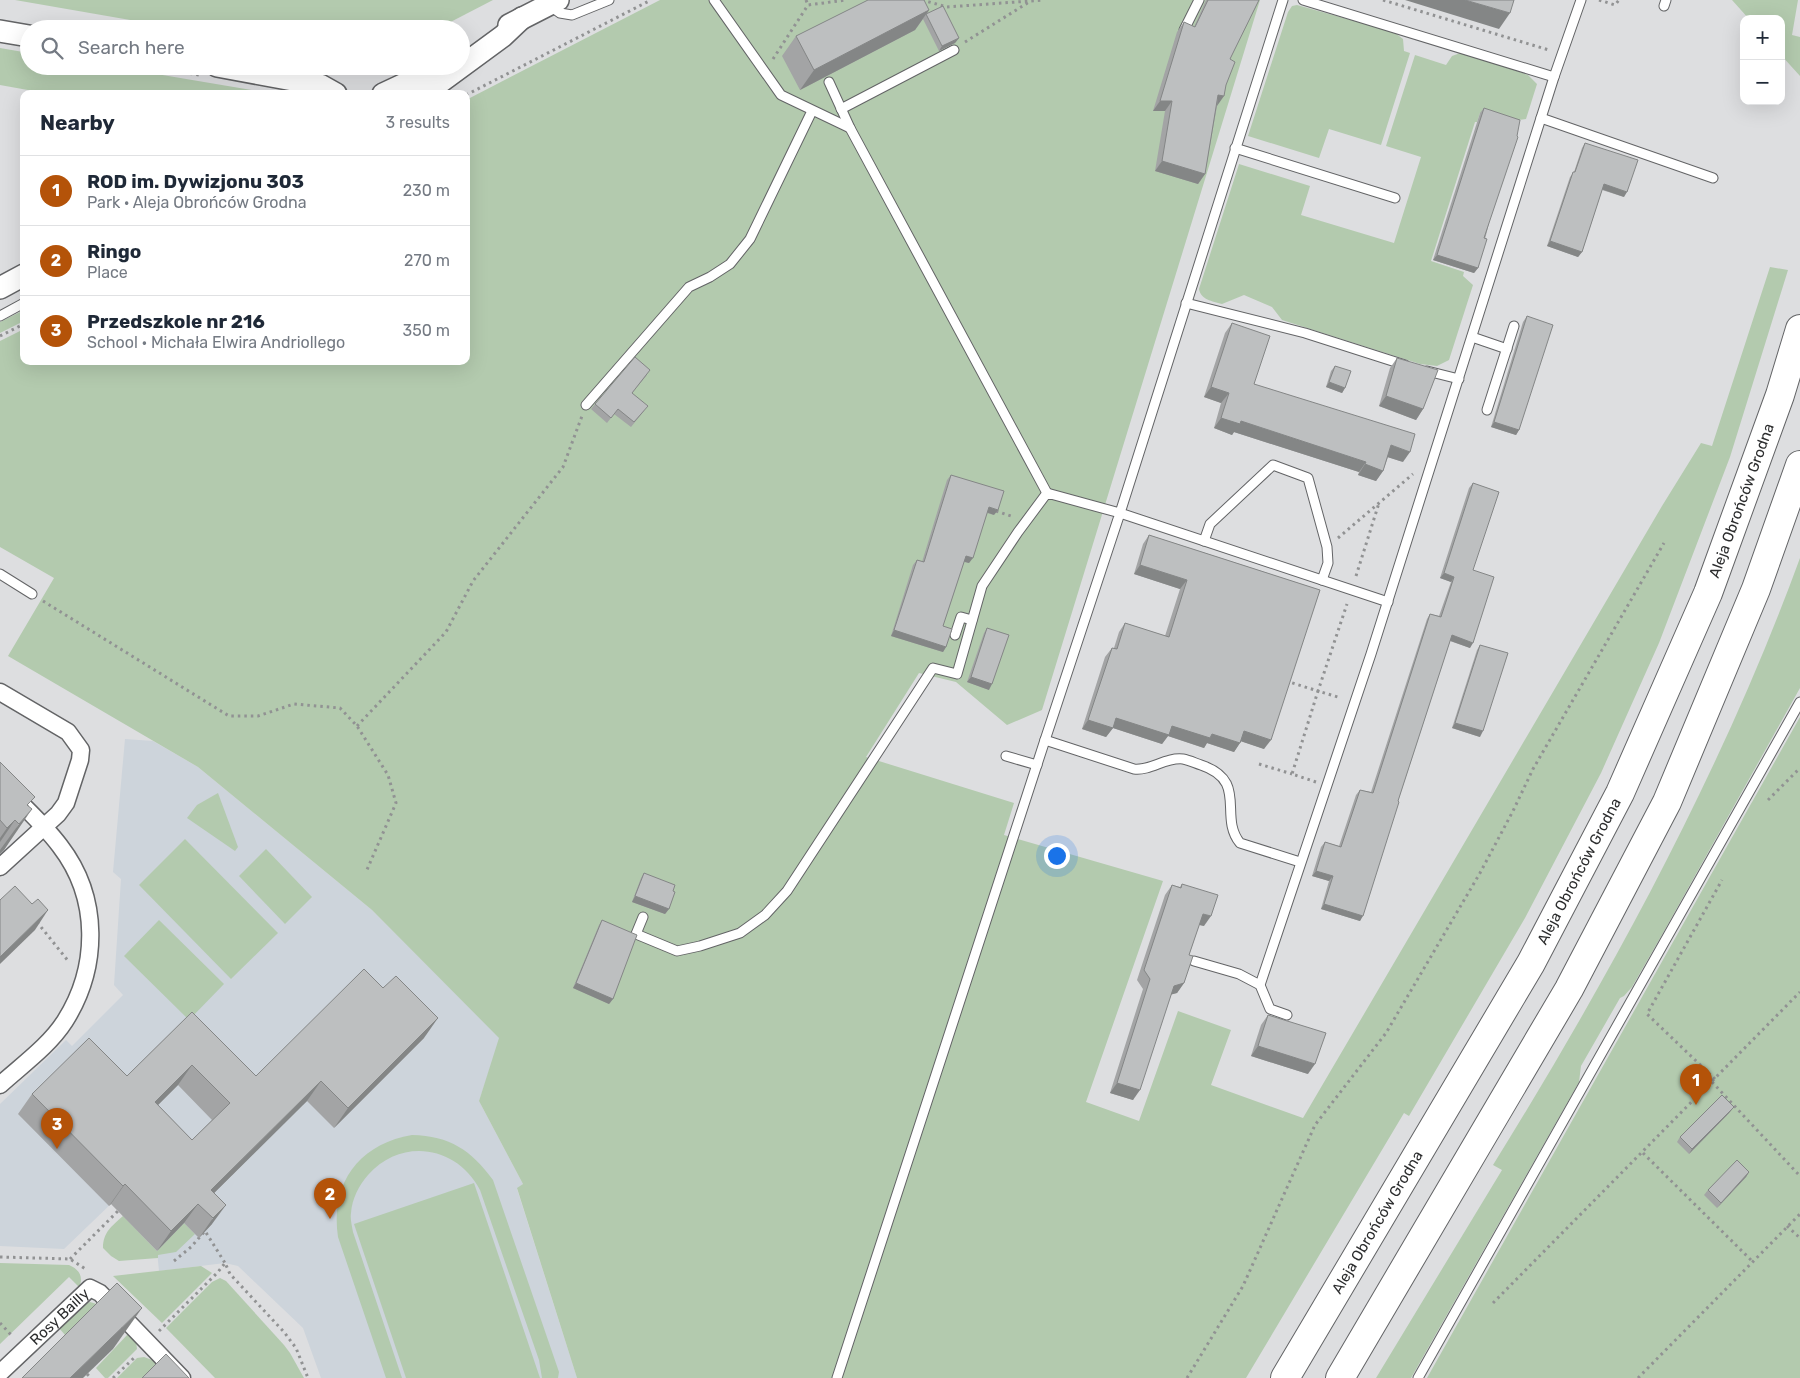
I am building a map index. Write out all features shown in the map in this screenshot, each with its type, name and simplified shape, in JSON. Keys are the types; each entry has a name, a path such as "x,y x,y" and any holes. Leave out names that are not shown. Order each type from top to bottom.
{"highway":[{"name":"Aleja Obrońców Grodna","path":"1285,1378 1531,962 1620,793 1708,593 1780,395 1800,330"},
{"path":"1340,1378 1569,989 1667,802 1756,589 1800,465"}],"street":[{"path":"470,45 554,2"},
{"path":"470,60 503,36 522,18"},
{"path":"0,31 20,34"},
{"path":"266,75 320,85 329,90"},
{"path":"392,90 421,75"},
{"path":"429,90 450,75"},
{"path":"0,288 20,277"},
{"path":"0,692 68,732 81,750 80,760 66,803 43,828 0,867"},
{"path":"0,783 61,846 66,854 79,878 87,900 91,930 90,954 84,977 78,995 64,1021 52,1037 0,1085"},
{"name":"Rosy Bailly","path":"0,1373 90,1288 100,1292 182,1378"}],"lane":[{"path":"554,2 560,12 572,15 609,0"},
{"path":"714,0 781,95 850,128"},
{"path":"1184,30 1199,0"},
{"path":"837,1378 1120,513 1283,0"},
{"path":"1303,0 1554,76"},
{"path":"1287,1014 1270,1009 1260,984 1388,602 1554,76 1581,0"},
{"path":"841,109 954,50"},
{"path":"828,82 850,128 1047,493 1120,513 1388,602"},
{"path":"586,405 689,287 710,277 730,264 750,239 812,111"},
{"path":"1541,118 1713,178"},
{"path":"1235,148 1395,198"},
{"path":"1186,302 1304,333 1459,379"},
{"path":"0,316 20,305"},
{"path":"1487,410 1514,326"},
{"path":"1472,337 1507,349"},
{"path":"1204,540 1210,524 1273,465 1308,478 1327,547 1328,563 1322,580"},
{"path":"643,917 636,934 677,951 700,946 740,933 765,915 787,891 933,668 956,674 982,586 1047,493"},
{"path":"0,574 32,594"},
{"path":"955,635 961,617 972,620"},
{"path":"1418,1378 1800,702"},
{"path":"1045,740 1134,769 1142,770 1172,759 1184,759 1214,770 1227,785 1231,799 1233,830 1240,843 1300,862"},
{"path":"1006,756 1037,765"},
{"path":"1194,961 1239,974 1260,984"}],"path":[{"path":"470,93 651,0"},
{"path":"806,0 808,5"},
{"path":"765,72 808,5 846,0"},
{"path":"922,0 947,8 1044,0"},
{"path":"1383,0 1550,50"},
{"path":"1599,0 1615,5 1619,0"},
{"path":"954,50 1030,1"},
{"path":"0,336 20,326"},
{"path":"357,726 446,632 473,581 563,467 586,405"},
{"path":"1327,547 1419,468 1431,467"},
{"path":"1292,774 1379,503"},
{"path":"1187,1378 1243,1286 1315,1125 1386,1033 1480,873 1533,769 1664,543"},
{"path":"41,600 230,716 258,716 294,704 340,708 357,726 388,775 396,803 366,872"},
{"path":"1286,681 1354,702"},
{"path":"1259,764 1327,785"},
{"path":"1768,800 1800,768"},
{"path":"1722,880 1647,1014 1714,1080 1800,1176"},
{"path":"36,921 84,977"},
{"path":"1493,1303 1800,992"},
{"path":"1643,1152 1753,1262"},
{"path":"70,1259 125,1203"},
{"path":"1638,1378 1800,1214"},
{"path":"1787,1226 1800,1238"},
{"path":"174,1261 191,1247 205,1231 230,1274 284,1332 296,1348 308,1378"},
{"path":"0,1257 70,1259 88,1272 90,1288"},
{"path":"113,1378 225,1263"},
{"path":"87,1374 91,1378"}],"shaded area":[{"path":"125,739 153,741 198,767 372,910 500,1038 479,1101 523,1184 517,1189 577,1378 321,1378 303,1328 238,1266 225,1263 159,1271 157,1251 123,1216 151,1188 140,1176 64,1249 0,1246 0,1104 66,1040 72,1046 123,995 114,985 121,879 113,872"}],"green space":[{"path":"15,0 493,0 454,20 130,20"},
{"path":"660,0 1260,0 1042,710 1007,725 956,682 919,673 866,757 1014,803 1004,835 1163,881 1086,1102 1139,1121 1178,1011 1231,1030 1211,1085 1303,1118 1662,506 1701,443 1712,446 1770,267 1788,270 1730,457 1659,643 1601,773 1525,918 1409,1116 1404,1113 1246,1378 577,1378 517,1188 523,1184 479,1101 499,1038 372,910 198,767 8,656 54,578 0,547 0,341 20,331 20,365 470,365 470,98"},
{"path":"1732,0 1798,0 1792,35 1800,37 1800,76 1785,59 1785,15 1745,15"},
{"path":"1297,5 1394,32 1403,39 1404,51 1410,53 1381,145 1329,129 1319,158 1248,136 1288,12 1292,6"},
{"path":"0,48 20,51 20,75 163,75 252,90 28,90 0,85"},
{"path":"1463,52 1528,75 1537,84 1526,119 1519,120 1480,113 1477,122 1475,122 1431,261 1464,272 1463,276 1473,285 1449,360 1437,366 1420,364 1282,320 1272,307 1244,295 1222,304 1207,300 1202,296 1199,289 1239,164 1310,186 1301,215 1394,243 1421,157 1386,146 1415,55 1446,65 1452,56"},
{"path":"20,312 20,323 0,333 0,322"},
{"path":"1800,558 1800,688 1632,987 1620,998 1581,1066 1579,1082 1411,1378 1376,1378 1502,1170 1493,1165 1580,1019 1662,869 1736,716"},
{"path":"1800,717 1800,1378 1427,1378"},
{"path":"218,793 238,847 235,851 187,818 197,805"},
{"path":"185,839 278,933 231,979 139,885"},
{"path":"266,849 312,897 285,924 239,876"},
{"path":"159,920 224,984 189,1020 124,956"},
{"path":"412,1135 438,1138 458,1147 476,1160 493,1180 559,1372 558,1378 542,1378 539,1360 480,1190 470,1175 458,1164 443,1156 428,1152 412,1151 397,1155 382,1163 368,1175 357,1192 351,1213 353,1232 402,1378 386,1378 338,1237 337,1217 344,1183 352,1169 363,1157 377,1147"},
{"path":"474,1183 540,1378 406,1378 354,1224"},
{"path":"123,1216 157,1251 184,1223 195,1234 176,1252 158,1255 158,1258 119,1261 103,1248 103,1242 109,1230"},
{"path":"0,1263 69,1265 80,1274 81,1280 79,1287 69,1277 0,1344"},
{"path":"201,1266 212,1273 162,1323 113,1276"},
{"path":"220,1278 226,1281 284,1345 304,1378 215,1378 166,1328 212,1282"},
{"path":"90,1302 100,1305 71,1342 59,1328 82,1305"},
{"path":"128,1334 136,1341 137,1349 108,1378 105,1378 96,1368"},
{"path":"144,1357 155,1361 173,1378 117,1378 137,1358"}],"building":[{"path":"868,0 924,0 929,10 814,70 796,36"},
{"path":"1208,0 1259,0 1230,59 1235,62 1224,96 1218,95 1205,174 1162,161 1172,101 1160,101 1184,22 1195,27"},
{"path":"1465,0 1514,0 1510,13"},
{"path":"943,6 959,38 942,46 926,14"},
{"path":"1484,108 1520,120 1518,137 1484,238 1487,239 1478,268 1437,255"},
{"path":"1585,143 1638,160 1627,192 1604,184 1582,252 1550,241 1573,172 1575,172"},
{"path":"1527,316 1553,325 1519,430 1494,422"},
{"path":"1232,323 1270,336 1254,384 1415,434 1410,452 1391,445 1383,471 1365,464 1366,462 1241,421 1240,424 1221,418 1229,393 1211,387"},
{"path":"635,357 650,370 632,393 648,406 634,422 618,409 611,418 595,404"},
{"path":"1397,358 1438,370 1423,409 1386,396"},
{"path":"1335,366 1351,371 1345,388 1329,382"},
{"path":"951,475 1004,491 998,510 989,507 973,558 966,556 943,626 952,629 946,647 894,630 917,560 924,562"},
{"path":"1473,483 1499,492 1473,570 1494,577 1473,643 1452,635 1363,916 1324,904 1333,876 1316,871 1325,842 1341,847 1360,790 1373,793 1430,614 1441,617 1454,577 1444,573"},
{"path":"1149,535 1320,590 1271,740 1244,731 1240,743 1212,734 1210,738 1172,726 1169,735 1116,718 1113,728 1088,720 1112,648 1117,649 1125,623 1169,637 1187,580 1140,565"},
{"path":"987,628 1009,635 992,684 971,677"},
{"path":"1480,645 1508,653 1483,731 1455,723"},
{"path":"0,762 35,797 27,805 32,809 19,824 15,820 7,828 0,820"},
{"path":"644,873 675,885 673,891 675,892 669,909 635,896"},
{"path":"1182,884 1218,895 1211,916 1203,914 1189,955 1193,956 1184,983 1174,986 1140,1090 1117,1083 1150,979 1144,970 1172,885 1181,888"},
{"path":"15,886 32,904 38,899 48,910 0,957 0,900"},
{"path":"602,920 637,935 613,999 576,983"},
{"path":"364,969 383,988 396,976 438,1018 348,1108 321,1081 211,1190 226,1205 213,1218 198,1204 171,1231 125,1184 123,1186 32,1094 89,1038 127,1076 192,1012 256,1076","holes":["192,1065 230,1103 192,1140 155,1102"]},
{"path":"1268,1015 1326,1033 1315,1064 1258,1046"},
{"path":"1722,1095 1734,1107 1692,1149 1680,1137"},
{"path":"1737,1160 1749,1172 1721,1203 1708,1190"},
{"path":"117,1283 142,1308 70,1378 22,1378"},
{"path":"166,1354 189,1378 142,1378"}],"place":[{"name":"ROD im. Dywizjonu 303","path":"1696,1105"},
{"name":"Przedszkole nr 216","path":"57,1149"},
{"name":"Ringo","path":"330,1219"}]}
